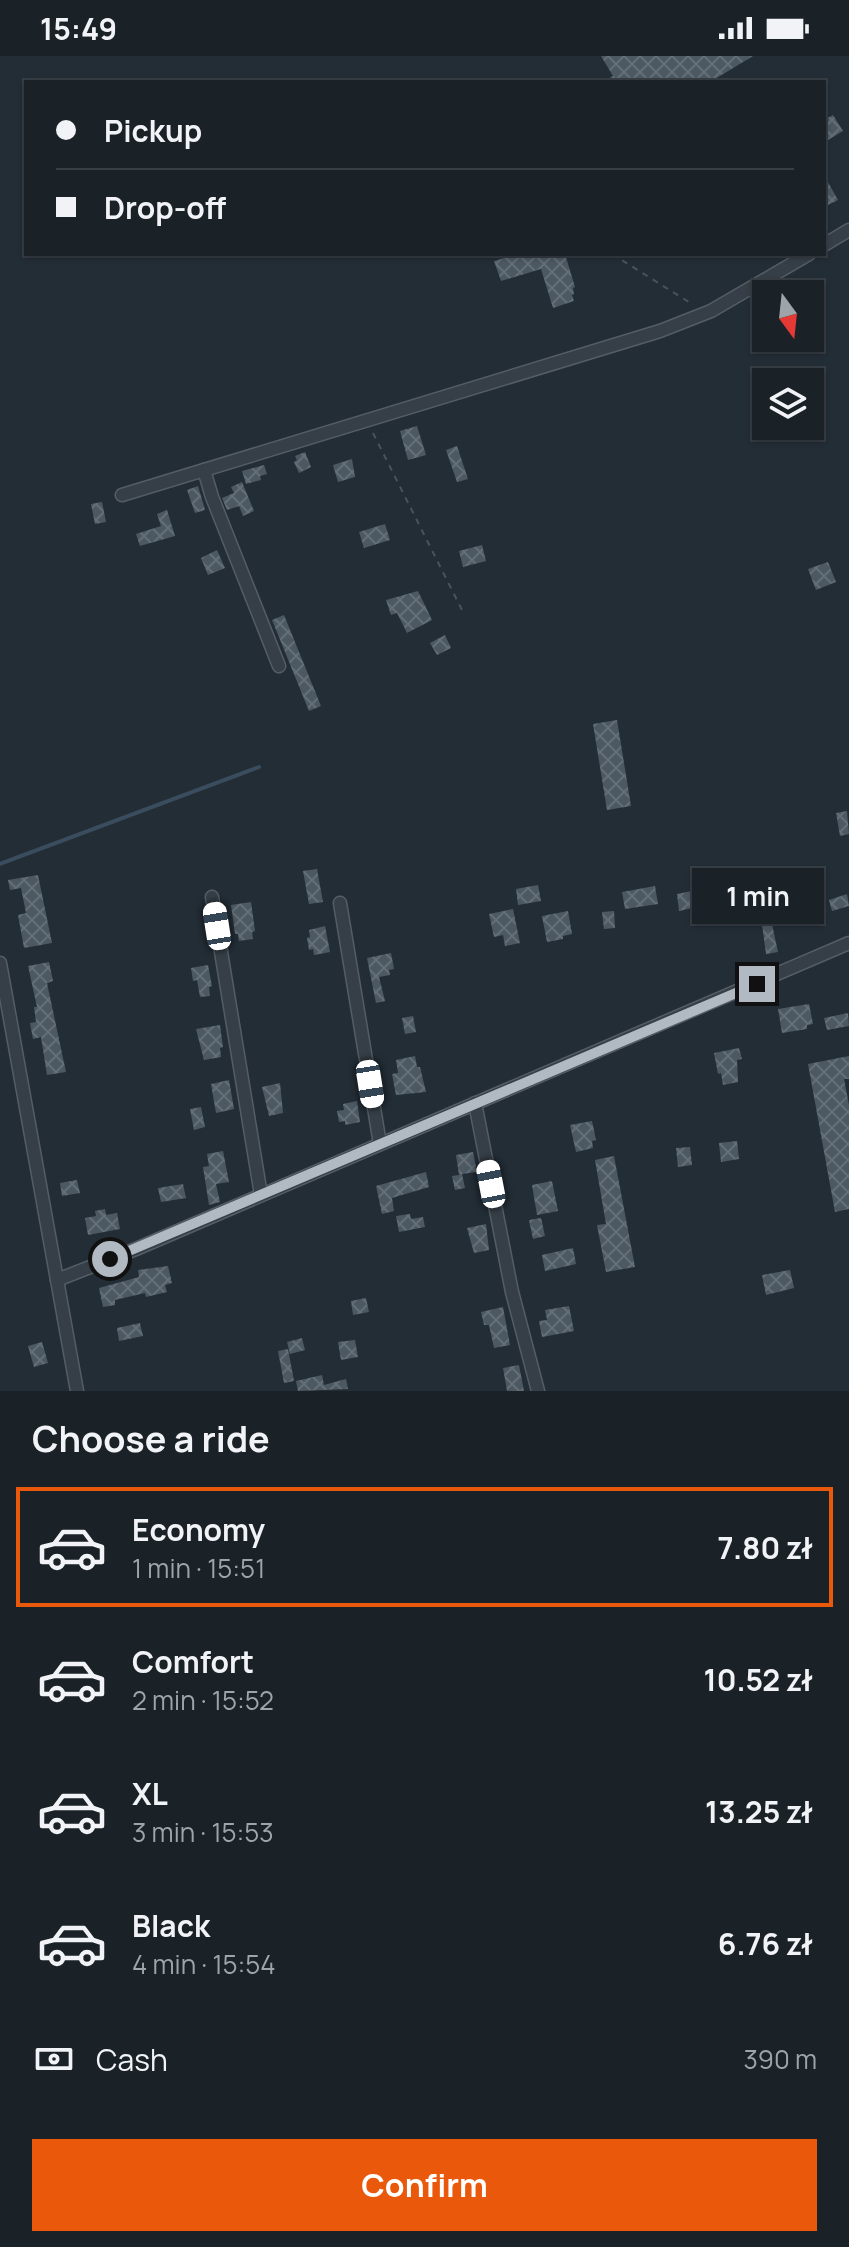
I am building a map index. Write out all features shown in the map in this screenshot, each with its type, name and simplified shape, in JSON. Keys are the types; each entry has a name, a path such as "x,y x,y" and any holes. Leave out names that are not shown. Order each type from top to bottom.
{"street":[{"path":"826,244 849,230"},
{"path":"122,495 660,331 711,311 806,256"},
{"path":"204,470 279,666"},
{"path":"212,897 261,1195"},
{"path":"340,903 380,1144"},
{"path":"57,1280 136,1249 849,943"},
{"path":"0,963 77,1391"},
{"path":"475,1103 512,1292 538,1391"}],"path":[{"path":"615,256 666,290 711,311"},
{"path":"366,420 464,614"}],"building":[{"path":"601,56 753,56 713,80 606,80 613,76"},
{"path":"833,115 843,131 828,140 826,137 826,119"},
{"path":"826,179 838,200 826,206"},
{"path":"510,256 566,256 575,287 572,295 574,301 553,308 541,269 501,281 494,261"},
{"path":"417,426 426,455 408,460 400,431"},
{"path":"457,446 468,479 457,482 446,450"},
{"path":"305,452 311,467 299,473 295,456"},
{"path":"352,459 355,477 338,482 333,465"},
{"path":"264,465 267,474 260,476 261,480 246,484 242,471"},
{"path":"242,482 254,511 243,516 239,506 227,510 222,498 234,493 231,487"},
{"path":"198,486 205,510 195,513 187,490"},
{"path":"102,502 106,522 95,524 91,504"},
{"path":"167,510 175,536 140,546 136,534 161,526 157,514"},
{"path":"385,524 390,540 364,548 359,532"},
{"path":"482,545 486,561 463,567 459,551"},
{"path":"217,550 225,568 208,575 201,558"},
{"path":"828,562 836,582 816,590 808,569"},
{"path":"418,591 432,620 407,633 397,613 391,615 386,600"},
{"path":"284,615 321,706 309,711 272,620"},
{"path":"445,635 451,648 437,655 430,643"},
{"path":"617,720 631,806 607,810 593,724"},
{"path":"847,811 849,834 840,836 836,813"},
{"path":"317,869 323,902 309,904 303,871"},
{"path":"813,873 817,888 808,890 804,875"},
{"path":"38,875 52,943 24,948 18,915 26,913 21,888 10,890 8,880"},
{"path":"707,884 711,904 679,911 677,894 697,890 696,886"},
{"path":"538,885 541,901 518,905 516,889"},
{"path":"655,886 658,904 625,909 622,892"},
{"path":"847,894 849,906 832,911 829,900"},
{"path":"777,901 783,922 772,924 778,952 766,954 759,902"},
{"path":"251,902 255,931 252,932 253,939 239,941 231,905"},
{"path":"513,909 520,943 505,946 503,935 494,937 489,914"},
{"path":"568,911 572,934 547,942 542,916"},
{"path":"614,911 615,928 604,929 602,912"},
{"path":"325,926 330,952 314,955 313,949 309,950 309,930"},
{"path":"391,953 394,969 389,970 390,975 379,977 385,1001 376,1003 367,958"},
{"path":"49,962 53,981 47,983 66,1072 47,1075 41,1037 33,1039 30,1023 36,1022 34,1007 37,1007 28,966"},
{"path":"208,965 212,986 209,987 210,996 200,997 191,968"},
{"path":"809,1004 813,1024 807,1025 807,1029 782,1033 778,1009"},
{"path":"848,1013 849,1026 827,1030 824,1018"},
{"path":"413,1016 416,1032 405,1034 402,1018"},
{"path":"220,1025 221,1057 204,1060 196,1029"},
{"path":"739,1048 742,1059 737,1060 738,1082 723,1085 714,1053"},
{"path":"415,1056 426,1092 396,1095 392,1074 398,1073 396,1060"},
{"path":"849,1056 849,1079 844,1079 849,1105 849,1209 835,1212 808,1064"},
{"path":"229,1080 234,1109 216,1113 211,1084"},
{"path":"280,1083 283,1113 269,1116 262,1087"},
{"path":"357,1101 360,1122 345,1125 345,1121 339,1122 337,1111 344,1110 343,1104"},
{"path":"201,1107 205,1127 194,1130 190,1109"},
{"path":"592,1121 596,1140 592,1141 593,1148 576,1152 570,1125"},
{"path":"737,1141 739,1159 721,1162 719,1143"},
{"path":"690,1147 692,1165 678,1167 676,1148"},
{"path":"223,1151 229,1182 216,1184 220,1202 209,1205 203,1167 209,1166 207,1154"},
{"path":"473,1152 477,1172 462,1174 465,1188 455,1190 452,1176 459,1175 456,1155"},
{"path":"614,1156 635,1267 606,1272 597,1225 606,1224 595,1160"},
{"path":"426,1172 429,1187 392,1198 394,1211 382,1214 376,1186"},
{"path":"77,1180 80,1193 62,1196 60,1183"},
{"path":"552,1181 558,1211 537,1215 532,1185"},
{"path":"183,1184 186,1198 161,1202 158,1188"},
{"path":"105,1209 106,1215 117,1213 120,1229 88,1235 85,1218 96,1216 95,1211"},
{"path":"410,1214 411,1219 423,1217 425,1227 399,1232 396,1216"},
{"path":"541,1218 545,1236 533,1239 529,1220"},
{"path":"486,1224 489,1250 474,1253 467,1228"},
{"path":"573,1248 576,1264 545,1271 542,1255"},
{"path":"168,1266 172,1283 165,1285 167,1292 115,1300 115,1305 103,1307 99,1288 139,1277 138,1270"},
{"path":"790,1270 794,1288 766,1295 762,1275"},
{"path":"366,1298 369,1312 353,1315 351,1301"},
{"path":"569,1306 574,1331 542,1337 539,1321 547,1320 545,1310"},
{"path":"503,1307 510,1345 494,1348 489,1325 484,1325 481,1312"},
{"path":"140,1323 143,1336 119,1341 117,1328"},
{"path":"302,1338 305,1350 290,1354 287,1342"},
{"path":"355,1340 358,1357 341,1360 338,1342"},
{"path":"42,1342 48,1363 34,1367 28,1346"},
{"path":"288,1349 294,1381 284,1383 278,1351"},
{"path":"519,1365 524,1391 507,1391 503,1368"},
{"path":"322,1375 324,1385 346,1379 348,1389 298,1391 296,1381"}],"waterway":[{"path":"0,864 259,767"}],"route":[{"path":"110,1259 757,984"}]}
